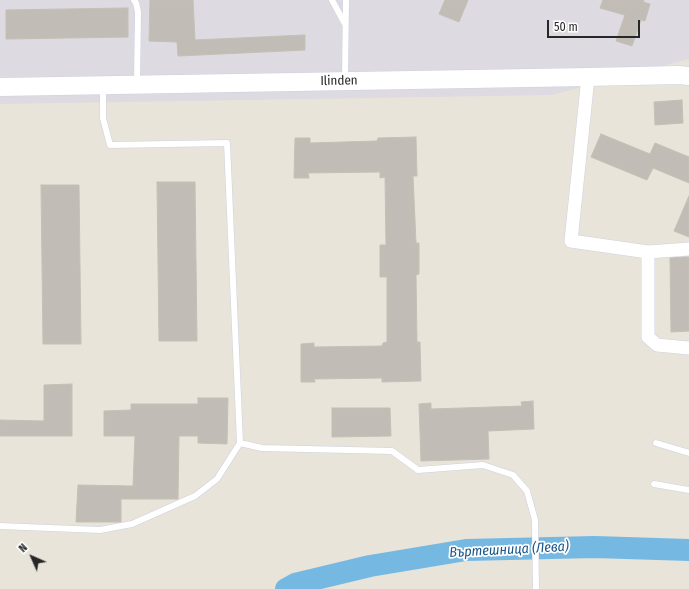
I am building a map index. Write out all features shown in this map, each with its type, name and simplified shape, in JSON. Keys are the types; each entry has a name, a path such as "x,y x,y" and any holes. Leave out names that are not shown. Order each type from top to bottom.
{"street":[{"name":"Ilinden","path":"0,87 686,75"},
{"path":"588,77 571,241 648,252 689,249"},
{"path":"648,252 648,337 656,345 689,348"}],"lane":[{"path":"134,0 138,12 137,84"},
{"path":"332,0 346,25"},
{"path":"345,81 346,0"},
{"path":"0,526 100,530 132,524 195,496 217,479 240,443 227,143 110,145 103,118 103,85"},
{"path":"240,443 262,448 392,451 418,470 483,465 513,475 527,491 535,520 536,589"},
{"path":"656,443 689,452"},
{"path":"654,484 689,490"}],"shaded area":[{"path":"0,0 689,0 689,59 551,95 0,104"}],"building":[{"path":"150,0 193,0 195,40 305,35 305,50 178,56 177,42 149,41"},
{"path":"445,0 468,0 459,22 439,14"},
{"path":"603,0 644,0 643,2 650,4 645,21 641,20 632,46 616,41 625,15 600,8"},
{"path":"128,8 128,37 6,39 6,10"},
{"path":"682,100 683,123 655,125 654,102"},
{"path":"601,134 650,154 655,143 689,157 689,183 653,168 647,180 591,157"},
{"path":"416,137 417,176 413,176 416,243 419,243 419,274 416,275 417,342 420,342 421,381 382,382 382,378 314,379 315,382 301,382 301,344 314,343 314,347 382,346 383,343 387,342 387,277 380,277 380,245 386,245 385,177 380,178 380,172 308,173 309,178 294,178 295,138 310,138 310,143 377,141 378,138"},
{"path":"157,182 195,182 197,341 159,341"},
{"path":"41,185 79,185 81,344 43,344"},
{"path":"689,196 689,237 674,231"},
{"path":"689,257 689,331 671,332 670,258"},
{"path":"72,384 72,436 0,436 0,420 44,421 44,385"},
{"path":"198,398 228,398 227,444 198,443 198,436 179,436 178,499 121,499 121,522 76,522 78,485 133,486 135,436 104,436 104,411 131,410 131,404 198,404"},
{"path":"533,401 534,429 488,431 489,459 421,461 419,404 431,403 431,409 522,406 521,402"},
{"path":"332,408 390,408 391,436 332,437"}],"waterway":[{"name":"Въртешница (Лева)","path":"286,589 295,584 370,566 466,550 595,547 689,550"}]}
